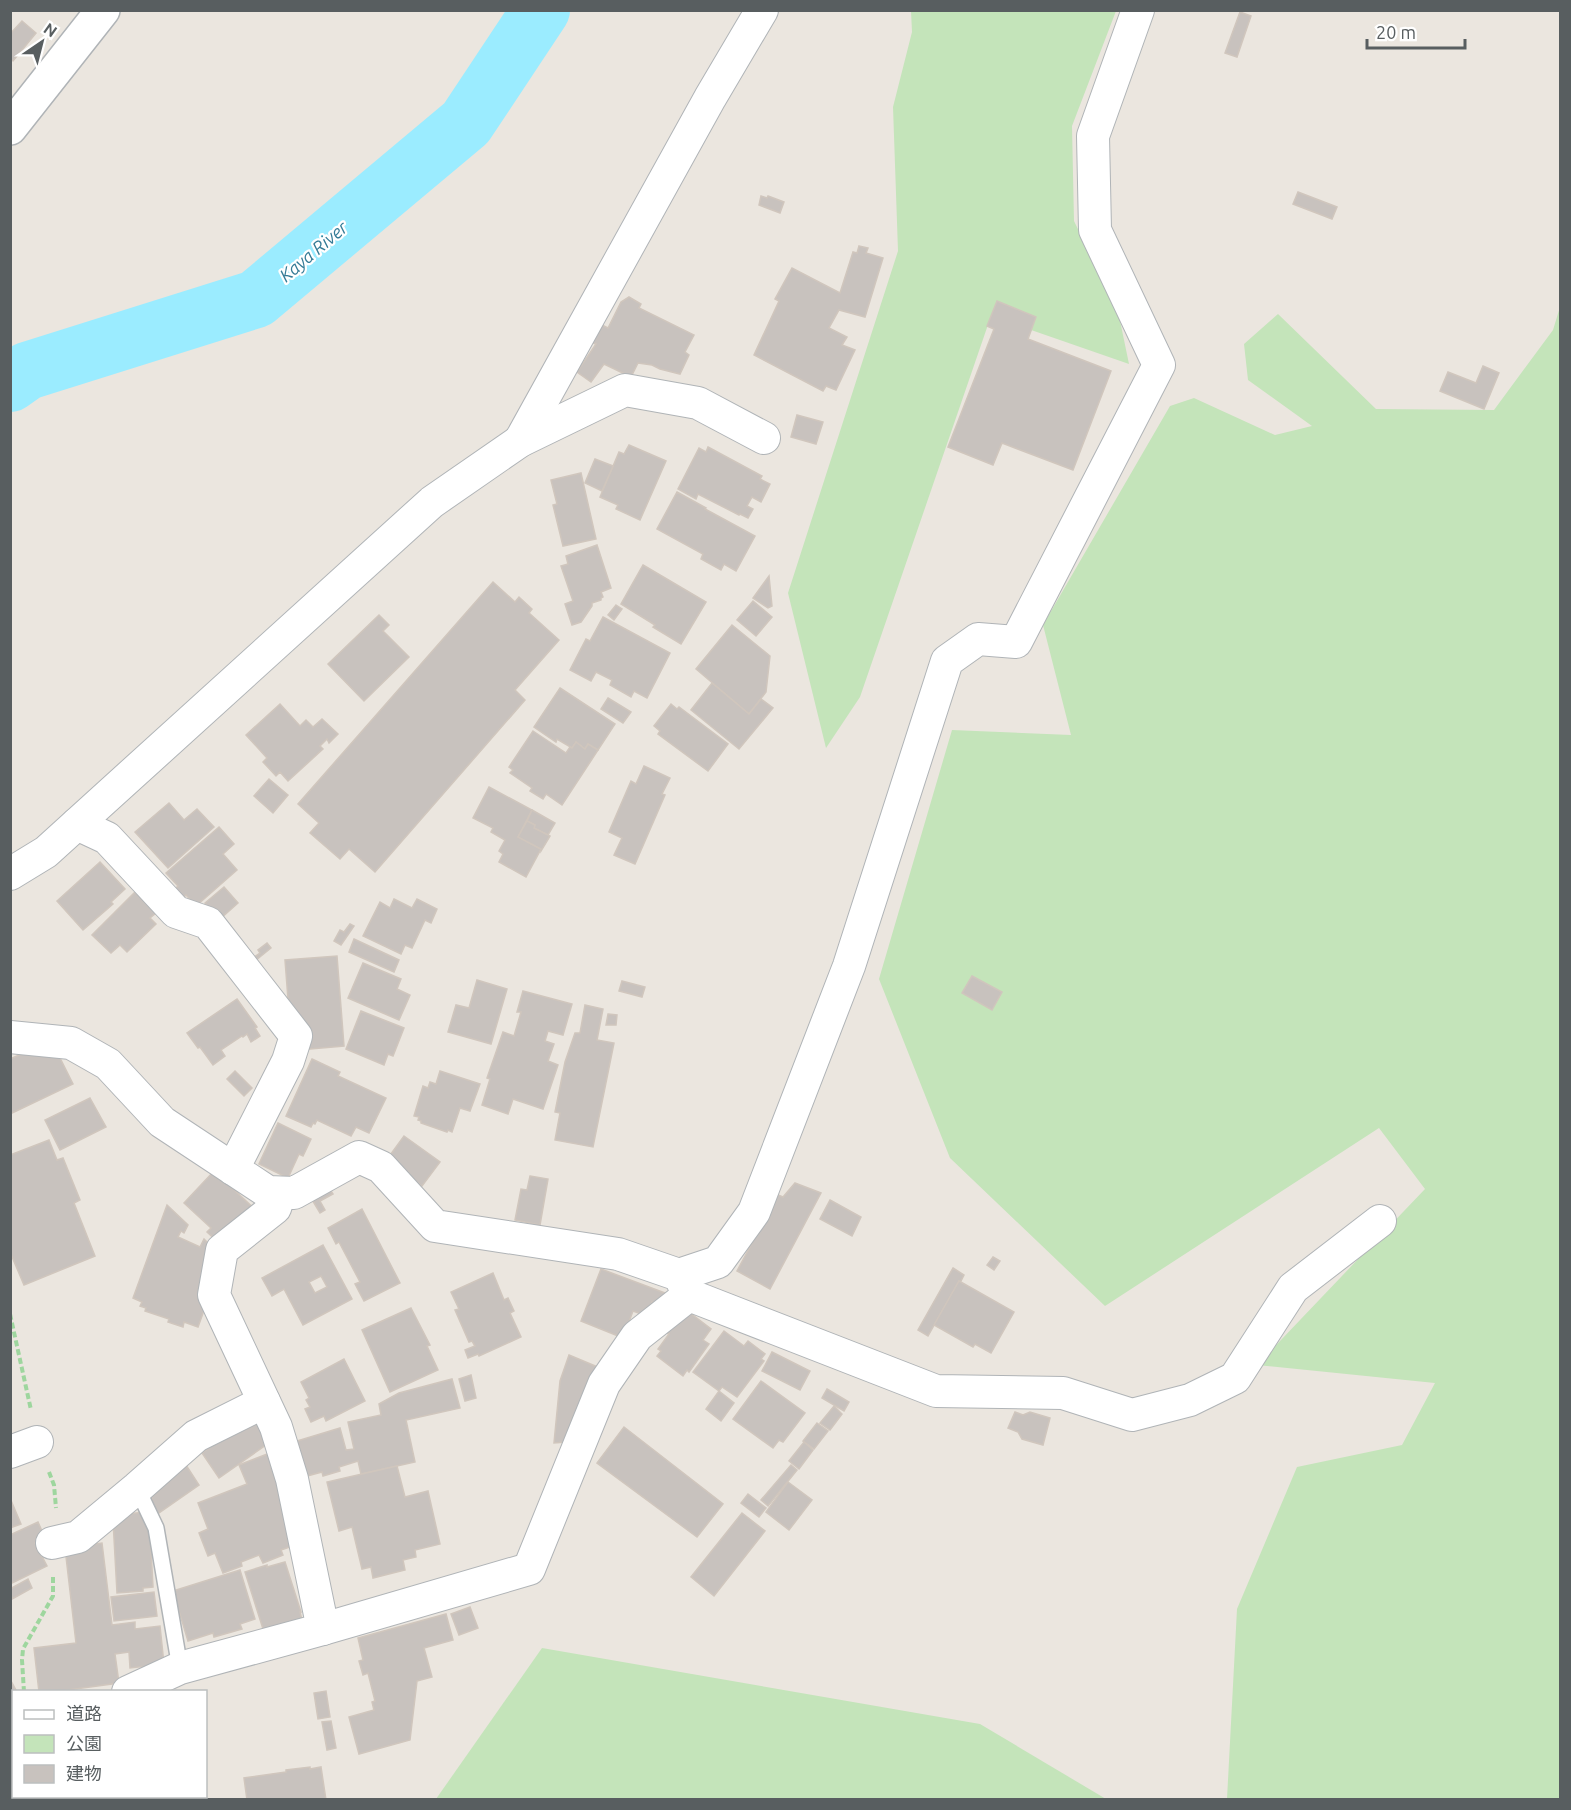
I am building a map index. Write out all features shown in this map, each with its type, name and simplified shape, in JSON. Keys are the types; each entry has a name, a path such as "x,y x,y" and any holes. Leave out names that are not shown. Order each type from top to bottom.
{"street":[{"path":"10,128 103,10"},
{"path":"520,441 704,108 762,10"},
{"path":"132,1690 180,1668 528,1569 604,1384 637,1336 684,1285 718,1262 754,1212 849,966 947,661 978,639 1016,642 1159,365 1095,230 1093,136 1138,10"},
{"path":"10,874 45,852 77,824 432,502 520,441 625,390 698,403 764,438"},
{"path":"77,824 107,838 176,912 208,923 296,1036 288,1061 233,1169"},
{"path":"10,1037 71,1044 108,1064 162,1122 268,1192 294,1193 359,1157 381,1167 435,1226 618,1254 684,1285 936,1391 1063,1393 1132,1415 1190,1400 1235,1378 1293,1288 1380,1221"},
{"path":"280,1193 275,1208 222,1250 214,1295 276,1427 292,1479 323,1629"},
{"path":"52,1544 78,1537 196,1436 264,1402"}],"lane":[{"path":"137,1488 156,1528 180,1668"}],"path":[{"path":"10,1314 24,1447 54,1485 56,1512 52,1544 53,1596 23,1649 21,1660 24,1690"}],"green space":[{"path":"911,11 1116,11 1072,126 1074,221 1118,311 1129,364 991,316 860,697 826,748 788,593 898,251 893,107 912,32"},
{"path":"1560,307 1560,1799 1227,1799 1237,1609 1297,1467 1402,1445 1435,1383 1257,1365 1425,1189 1379,1128 1105,1306 950,1158 879,979 952,730 1071,735 1043,625 1170,406 1194,398 1275,435 1312,426 1248,380 1244,344 1278,314 1376,409 1494,410 1553,330"},
{"path":"542,1648 980,1724 1106,1799 436,1799"}],"building":[{"path":"1240,12 1251,16 1237,57 1225,53"},
{"path":"22,21 36,33 13,61 10,58 10,34"},
{"path":"1298,192 1337,207 1332,219 1293,204"},
{"path":"761,196 784,202 780,213 759,205"},
{"path":"859,246 868,248 866,253 883,258 865,317 839,310 829,328 847,337 842,345 855,350 836,390 826,386 823,391 754,355 779,301 775,299 792,268 840,293 853,252 857,253"},
{"path":"629,297 641,304 639,308 694,335 685,352 689,355 680,374 638,363 631,377 604,364 591,382 577,372 596,344 593,343 602,325 608,328 621,302"},
{"path":"997,301 1036,317 1028,339 1111,371 1073,470 1002,443 993,465 948,447 994,329 987,326"},
{"path":"1483,366 1499,373 1484,409 1440,391 1448,372 1476,383"},
{"path":"797,415 823,422 816,444 791,437"},
{"path":"629,445 666,461 640,520 616,509 618,505 600,497 619,452 624,454"},
{"path":"708,447 762,476 760,479 770,484 761,502 752,497 747,506 753,509 748,518 698,494 696,499 678,489 699,448 706,452"},
{"path":"595,459 613,466 602,491 585,483"},
{"path":"581,473 596,539 563,546 553,505 557,504 551,480"},
{"path":"677,492 755,536 736,571 724,564 721,570 701,559 703,554 657,529"},
{"path":"597,545 611,588 601,592 603,597 601,600 592,603 581,622 572,625 565,604 573,601 561,566 568,564 566,556"},
{"path":"643,565 706,602 681,644 621,604"},
{"path":"769,576 772,606 768,608 753,598"},
{"path":"493,582 515,602 519,597 532,609 529,613 559,640 515,690 525,700 375,872 349,849 340,859 310,833 319,823 298,804"},
{"path":"753,601 772,617 756,636 737,620"},
{"path":"616,605 622,609 614,620 608,615"},
{"path":"379,615 389,625 383,631 409,657 364,701 328,664"},
{"path":"603,617 670,653 647,698 634,691 631,697 610,685 612,680 596,672 591,681 570,670 586,639 590,641"},
{"path":"732,625 770,656 766,692 749,714 696,669"},
{"path":"712,683 749,714 761,699 773,708 739,749 691,710"},
{"path":"560,688 615,724 598,750 588,744 585,749 576,742 572,748 557,739 556,742 534,727"},
{"path":"608,698 631,712 623,723 601,709"},
{"path":"280,704 300,726 306,720 313,727 322,719 338,734 329,743 327,739 320,746 323,749 288,781 280,772 276,776 263,762 267,758 246,735"},
{"path":"671,704 677,709 679,707 728,744 708,771 658,734 660,731 654,726"},
{"path":"533,731 566,753 576,742 585,749 588,744 598,750 562,805 546,794 543,799 530,791 532,788 510,773 513,770 509,767"},
{"path":"644,766 670,778 635,864 614,855 622,838 609,832 631,781 636,784"},
{"path":"269,779 288,795 273,813 254,796"},
{"path":"489,787 532,810 518,837 541,849 526,877 499,862 503,854 499,851 505,840 491,832 493,828 473,818"},
{"path":"169,803 184,820 197,809 214,827 168,868 135,832"},
{"path":"532,810 555,823 548,835 534,828 535,825 527,821"},
{"path":"527,821 535,825 534,828 550,836 541,851 518,837"},
{"path":"219,827 234,844 223,854 237,870 196,906 186,895 183,898 175,889 178,886 166,873"},
{"path":"100,862 125,889 111,902 113,904 83,930 57,901"},
{"path":"224,887 238,903 219,920 205,903"},
{"path":"135,892 156,913 150,918 156,924 127,952 120,945 111,953 92,935"},
{"path":"394,899 412,908 417,899 437,909 431,923 425,920 412,948 405,945 401,954 363,936 380,902 390,908"},
{"path":"350,924 354,926 341,945 334,941 340,930 344,932"},
{"path":"354,939 399,960 394,972 349,952"},
{"path":"267,943 271,948 255,961 253,958 260,953 258,950"},
{"path":"337,956 344,1046 299,1050 289,1012 285,960"},
{"path":"363,963 401,979 397,989 410,995 399,1020 348,998"},
{"path":"972,976 1002,992 992,1010 962,993"},
{"path":"477,980 507,989 491,1044 448,1032 456,1005 469,1008"},
{"path":"622,981 645,987 642,997 619,991"},
{"path":"523,991 572,1004 563,1035 548,1031 545,1041 554,1044 548,1061 558,1065 543,1109 513,1099 508,1114 482,1105 490,1079 487,1078 503,1032 514,1036 521,1012 517,1012"},
{"path":"237,999 257,1027 255,1028 260,1036 251,1042 247,1034 242,1036 221,1050 225,1056 213,1065 187,1033"},
{"path":"585,1005 603,1009 597,1040 614,1043 593,1147 555,1140 560,1113 555,1112 565,1062 575,1033 580,1033"},
{"path":"361,1011 404,1028 393,1056 388,1054 384,1065 346,1049"},
{"path":"608,1014 617,1015 616,1025 606,1025"},
{"path":"26,1052 28,1055 59,1056 73,1084 10,1114 10,1059"},
{"path":"312,1059 340,1072 338,1076 386,1098 369,1133 356,1127 351,1136 317,1120 311,1127 286,1116"},
{"path":"235,1071 252,1088 244,1096 227,1079"},
{"path":"440,1071 480,1084 470,1111 460,1108 452,1132 421,1123 418,1120 419,1117 414,1116 423,1086 428,1088 430,1082 436,1084"},
{"path":"90,1098 106,1127 60,1150 45,1120"},
{"path":"278,1123 311,1139 303,1156 299,1154 288,1178 259,1164"},
{"path":"404,1136 440,1162 422,1186 388,1158"},
{"path":"49,1140 57,1160 63,1158 80,1200 74,1203 95,1256 24,1285 10,1252 10,1155"},
{"path":"214,1171 262,1216 221,1245 207,1232 211,1228 184,1203"},
{"path":"530,1176 548,1179 540,1225 515,1220 521,1189 527,1190"},
{"path":"795,1183 821,1193 770,1289 737,1271 778,1195 783,1197"},
{"path":"329,1188 333,1194 320,1201 325,1210 320,1213 311,1198"},
{"path":"830,1200 861,1217 852,1236 820,1219"},
{"path":"167,1205 188,1225 184,1233 181,1231 178,1237 200,1247 204,1239 221,1256 198,1327 184,1322 183,1327 168,1322 169,1319 145,1311 146,1308 140,1306 142,1302 133,1298"},
{"path":"362,1209 400,1283 364,1301 355,1284 360,1282 339,1242 336,1244 328,1228"},
{"path":"323,1245 352,1299 303,1325 284,1289 272,1296 262,1278","holes":["321,1276 327,1287 315,1293 309,1282"]},
{"path":"993,1257 1000,1261 994,1270 987,1265"},
{"path":"953,1268 964,1275 928,1336 918,1330"},
{"path":"601,1269 665,1293 661,1305 652,1302 647,1316 633,1311 623,1338 581,1321"},
{"path":"493,1273 504,1300 508,1298 514,1311 510,1313 521,1337 479,1356 478,1354 468,1358 465,1350 475,1346 472,1341 469,1342 455,1310 459,1309 451,1292"},
{"path":"959,1281 1014,1312 991,1353 975,1344 973,1347 934,1325"},
{"path":"411,1308 430,1345 427,1346 438,1370 390,1392 362,1330"},
{"path":"685,1309 711,1329 703,1340 709,1344 689,1372 687,1370 683,1376 657,1356 661,1351 658,1349 669,1334 666,1333"},
{"path":"724,1331 744,1346 748,1341 765,1354 761,1359 764,1361 737,1397 722,1387 719,1391 693,1372"},
{"path":"772,1352 810,1371 800,1390 762,1371"},
{"path":"569,1355 600,1368 567,1442 554,1443 560,1381"},
{"path":"344,1359 365,1401 326,1421 324,1416 311,1422 305,1409 310,1407 306,1400 309,1398 301,1382"},
{"path":"471,1375 476,1398 465,1401 459,1379"},
{"path":"452,1379 460,1408 406,1420 415,1462 361,1474 358,1461 339,1467 340,1471 323,1476 322,1472 307,1476 297,1441 340,1428 346,1450 354,1449 348,1422 381,1415 379,1404 399,1393"},
{"path":"761,1381 805,1413 783,1442 779,1440 773,1448 733,1419"},
{"path":"827,1389 849,1402 844,1411 822,1398"},
{"path":"719,1391 734,1403 721,1421 706,1409"},
{"path":"834,1406 842,1414 830,1430 820,1423"},
{"path":"1015,1412 1023,1415 1030,1412 1050,1418 1043,1445 1022,1439 1018,1432 1008,1428"},
{"path":"256,1415 273,1440 219,1478 202,1453"},
{"path":"817,1423 828,1431 814,1449 803,1441"},
{"path":"624,1427 723,1504 697,1537 597,1463"},
{"path":"804,1442 813,1450 799,1469 789,1461"},
{"path":"275,1451 301,1543 281,1550 283,1555 263,1563 259,1555 241,1562 242,1566 223,1573 215,1553 208,1556 199,1533 208,1529 198,1503 247,1484 239,1465"},
{"path":"184,1462 199,1485 153,1517 151,1484"},
{"path":"791,1465 797,1470 768,1506 761,1500"},
{"path":"397,1466 405,1497 428,1491 440,1544 415,1550 416,1557 403,1560 405,1570 373,1578 371,1567 362,1569 352,1527 339,1531 327,1482"},
{"path":"788,1482 812,1500 789,1530 766,1512"},
{"path":"748,1494 766,1508 759,1517 741,1503"},
{"path":"10,1498 21,1524 10,1528"},
{"path":"149,1512 153,1587 143,1588 143,1591 117,1593 113,1520 123,1514"},
{"path":"742,1513 765,1531 714,1596 691,1577"},
{"path":"38,1522 45,1538 35,1543 47,1566 10,1584 10,1535"},
{"path":"102,1543 112,1625 135,1622 135,1629 160,1626 164,1664 130,1668 129,1652 115,1654 119,1683 68,1690 39,1690 34,1648 76,1643 65,1548"},
{"path":"285,1562 302,1620 264,1632 245,1572"},
{"path":"240,1570 255,1619 240,1624 242,1629 214,1637 213,1633 188,1641 173,1591"},
{"path":"28,1579 32,1588 12,1599 10,1589"},
{"path":"154,1592 157,1616 114,1621 111,1597"},
{"path":"470,1607 478,1628 459,1635 451,1614"},
{"path":"446,1614 453,1640 424,1648 432,1677 417,1681 410,1740 359,1754 349,1717 374,1710 372,1702 375,1701 368,1673 363,1675 359,1661 363,1660 358,1638"},
{"path":"10,1679 16,1690 12,1690 12,1700 10,1700"},
{"path":"326,1691 330,1717 318,1719 314,1693"},
{"path":"331,1721 336,1748 327,1750 322,1722"},
{"path":"310,1767 310,1769 321,1767 326,1800 247,1800 244,1778"},
{"path":"12,1768 12,1798 39,1798 40,1800 10,1800 10,1769"},
{"path":"72,1798 136,1798 136,1800 73,1800"}],"waterway":[{"name":"Kaya River","path":"10,383 27,371 256,299 466,123 541,10"}]}
